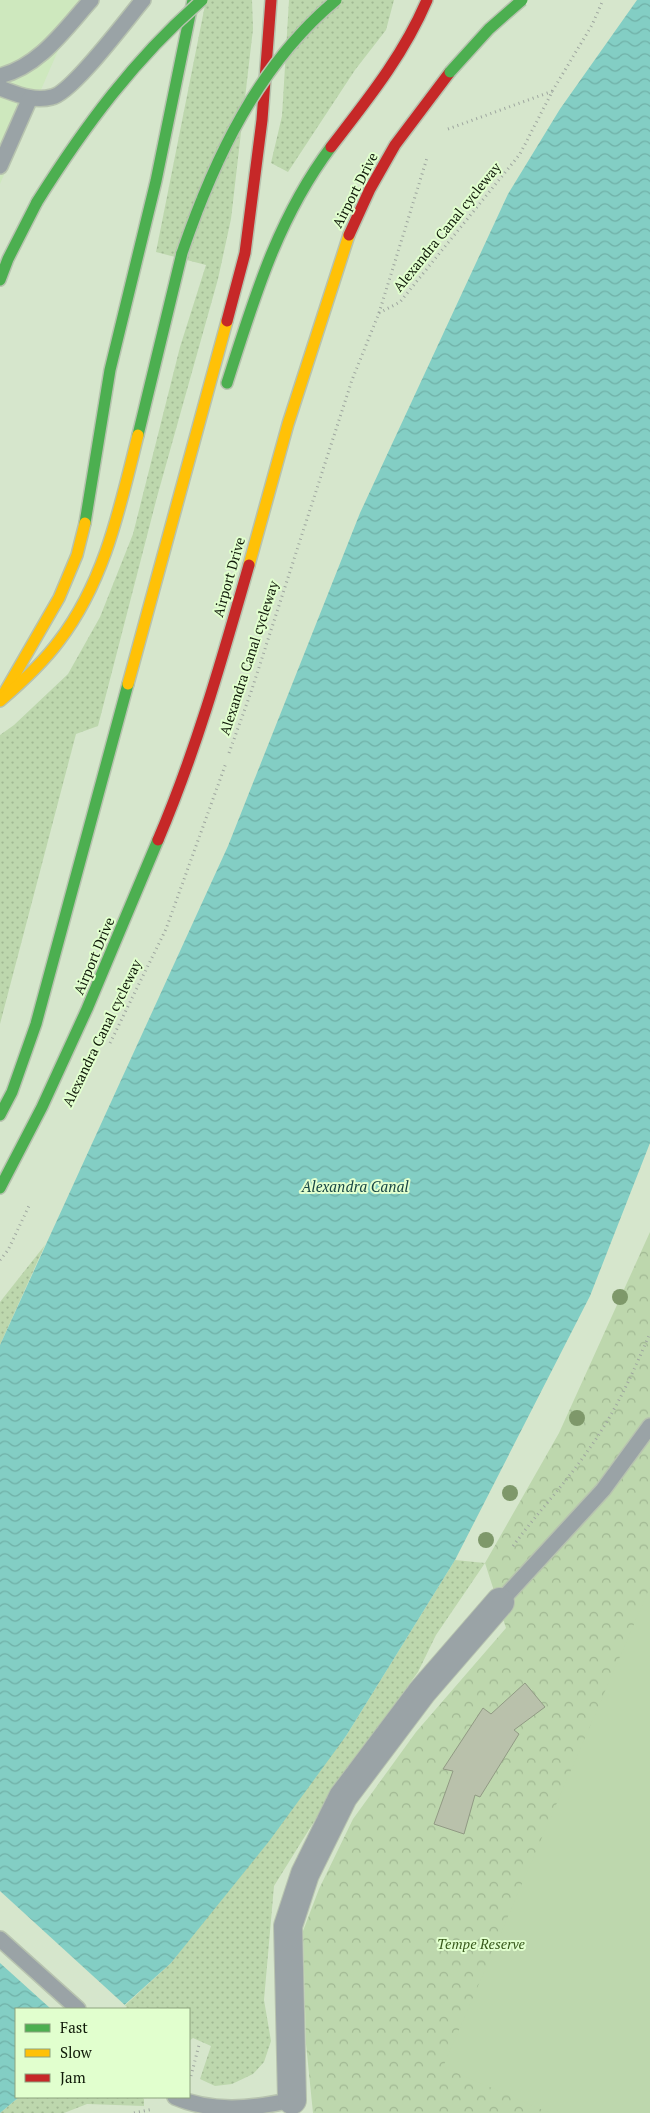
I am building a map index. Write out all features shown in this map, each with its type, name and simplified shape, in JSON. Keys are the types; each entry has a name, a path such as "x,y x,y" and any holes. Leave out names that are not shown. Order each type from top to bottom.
{"main road":[{"path":"0,700 59,598 77,555 85,522 110,370 156,181 193,0"},
{"path":"0,280 8,259 37,202 69,149 106,99 147,52 202,0"},
{"path":"0,1115 12,1092 36,1024 245,253 262,120 271,0"},
{"path":"0,700 29,676 54,649 74,620 102,567 130,467 182,253 199,203 217,160 242,111 263,80 299,36 336,0"},
{"path":"223,396 272,250 286,219 308,180 401,57 419,24 427,0"},
{"name":"Airport Drive","path":"0,1188 42,1108 88,1009 170,813 196,743 215,685 288,424 349,235 370,189 395,145 422,107 488,29 522,0"},
{"path":"143,633 201,460"}],"street":[{"path":"292,2107 288,1926 305,1874 343,1797 422,1692 500,1602"}],"lane":[{"path":"0,76 15,72 44,52 91,0"},
{"path":"0,88 30,98 54,97 73,84 143,0"},
{"path":"0,166 30,98"},
{"path":"500,1602 603,1490 650,1426"},
{"path":"0,1939 77,2008"},
{"path":"177,2098 211,2110 266,2106 292,2107"}],"path":[{"name":"Alexandra Canal cycleway","path":"109,1045 166,930 251,692 352,380 379,313 400,302 520,154 553,90 580,47 602,0"},
{"path":"443,130 553,90"},
{"path":"379,313 429,151"},
{"path":"0,1260 8,1250 30,1205"},
{"path":"508,1553 590,1448 609,1419 650,1333"},
{"path":"190,2079 199,2045"}],"shaded area":[{"path":"0,0 80,0 0,184"}],"green space":[{"path":"206,0 252,0 253,29 231,219 218,279 157,497 98,726 76,734 0,1024 0,735 14,725 68,674 100,617 133,534 180,347 206,265 156,252"},
{"path":"289,0 394,0 386,30 355,70 288,172 271,163 282,116"},
{"name":"Tempe Reserve","path":"650,1232 650,2113 313,2113 306,2044 303,1931 319,1889 353,1819 416,1732 506,1628 485,1563 559,1433"},
{"path":"45,1245 0,1345 0,1302"},
{"path":"455,1560 485,1563 436,1635 418,1672 338,1783 274,1886 264,2000 271,2041 264,2062 253,2074 232,2084 215,2086 200,2079 211,2046 193,2038 190,2040 190,2008 122,2008 171,1963 346,1736"},
{"path":"650,1587 650,2113 550,2113 443,2067"},
{"path":"18,2098 144,2099 144,2106 87,2104 64,2113 0,2113"}],"water":[{"name":"Alexandra Canal","path":"637,0 650,0 650,1143 590,1296 455,1560 346,1736 270,1840 171,1963 121,2008 15,2008 15,2098 18,2098 0,2113 0,1345 228,846 360,513 508,194 560,109"}],"pier":[{"path":"0,1891 127,2007 50,2008 0,1963"}],"building":[{"path":"525,1683 545,1707 514,1730 519,1734 480,1797 475,1795 464,1834 434,1824 453,1771 443,1769 483,1708 491,1714"}],"traffic: fast":[{"path":"85,523 110,370 156,181 193,0"},
{"path":"37,202 73,147 112,95 155,45 202,0"},
{"path":"182,253 224,149 261,84 308,26 336,0"},
{"path":"450,72 489,29 522,0"},
{"path":"227,383 258,290 281,231 312,174 331,147"},
{"path":"0,280 8,259 37,202"},
{"path":"138,435 182,253"},
{"path":"0,1115 12,1092 36,1024 128,684"},
{"path":"0,1188 42,1107 87,1009 158,840"}],"traffic: slow":[{"path":"249,565 288,424 349,235"},
{"path":"128,684 227,321"},
{"path":"0,701 46,658 75,618 88,594 109,542 125,489 138,435"},
{"path":"3,695 59,598 77,555 85,523"}],"traffic: jam":[{"path":"227,321 245,253 262,120 271,0"},
{"path":"331,147 396,58 427,0"},
{"path":"349,235 370,189 395,145 450,72"},
{"path":"158,840 196,739 249,565"}]}
